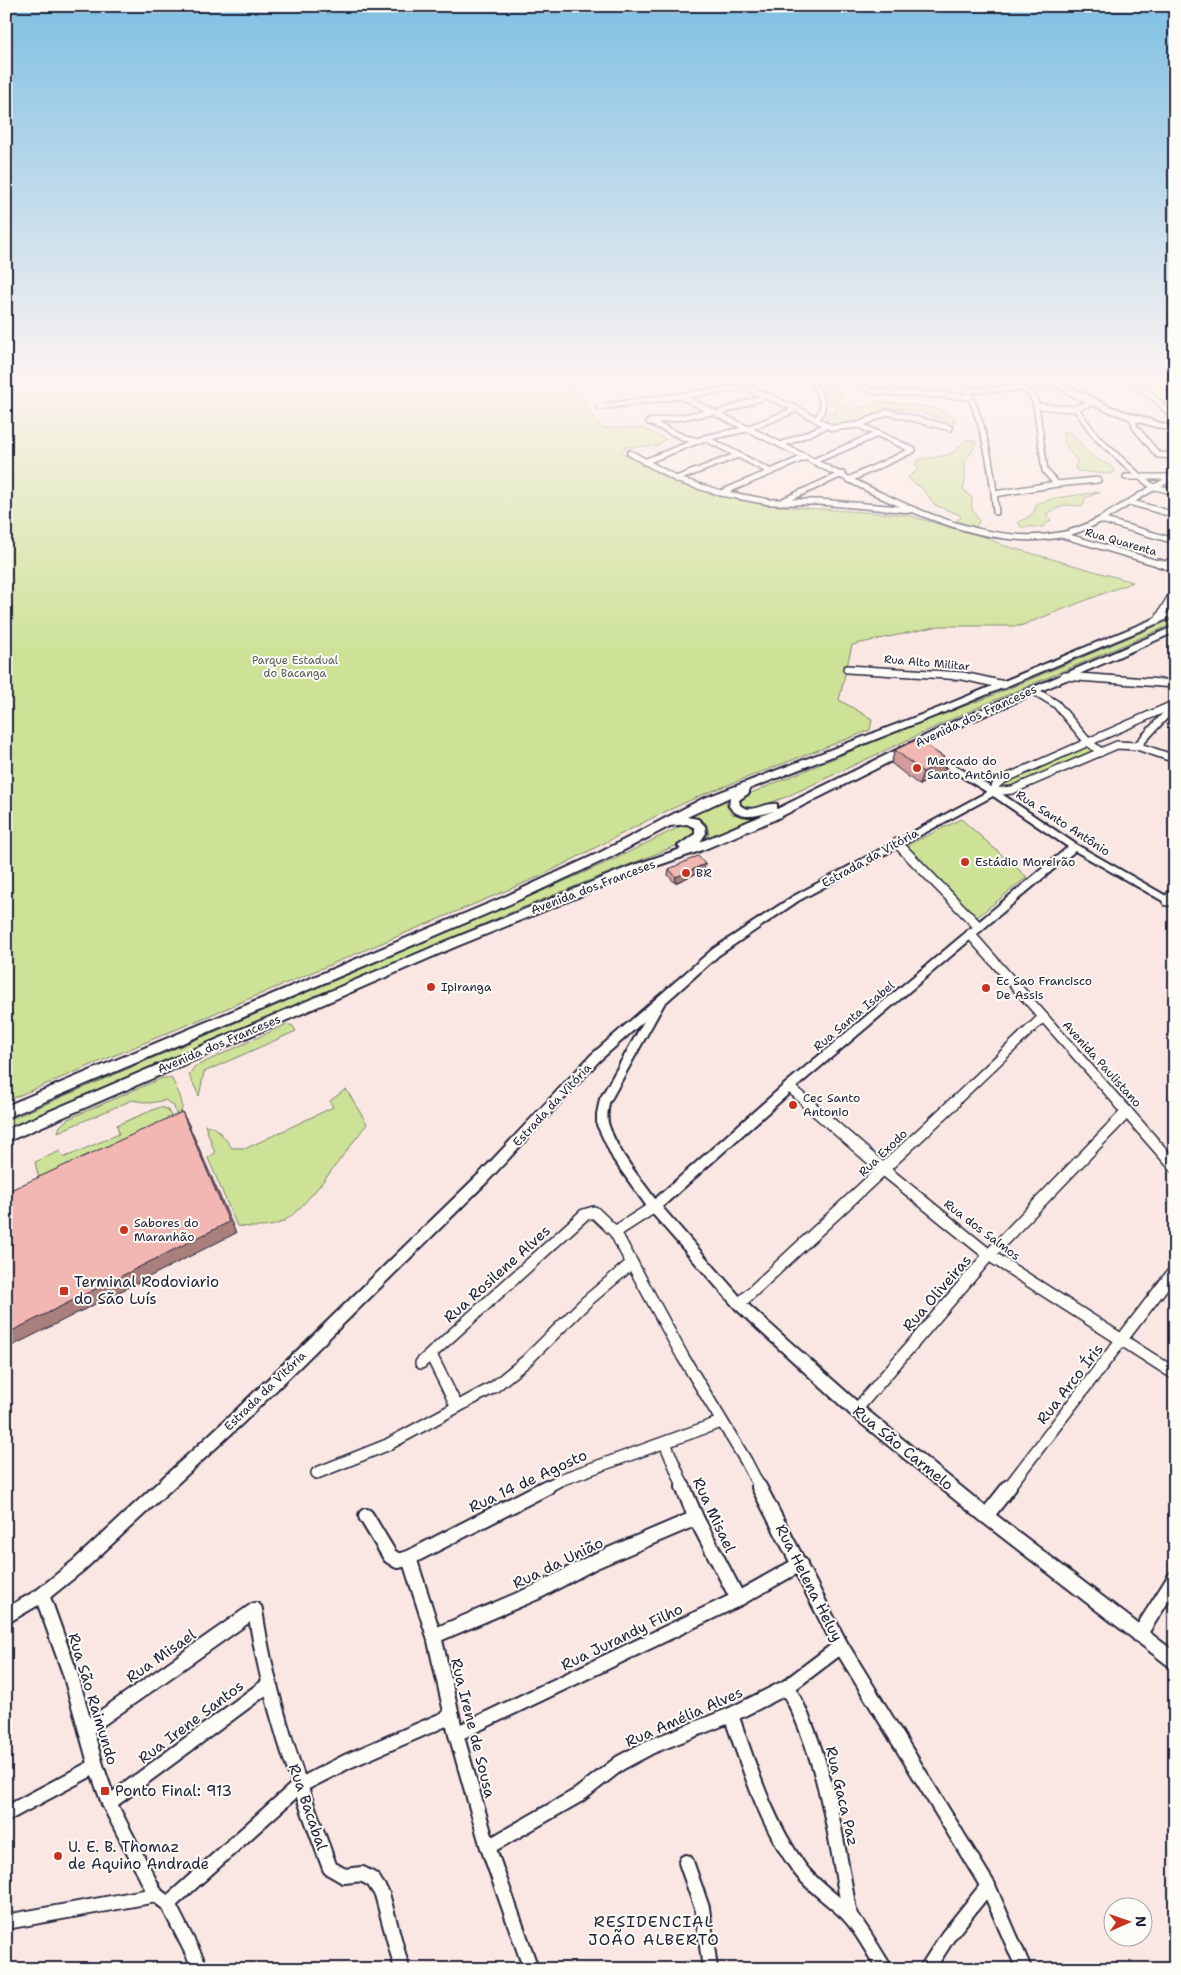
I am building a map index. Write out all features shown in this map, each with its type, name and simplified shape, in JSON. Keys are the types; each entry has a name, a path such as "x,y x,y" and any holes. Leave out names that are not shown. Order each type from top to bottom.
{"main road":[{"name":"Avenida dos Franceses","path":"6,1112 506,901 605,855 706,802 1004,685 1175,613"},
{"name":"Avenida dos Franceses","path":"6,1136 451,944 634,869 696,848 770,817 914,744 1064,676 1175,629"},
{"path":"825,756 738,794 734,799 734,804 742,812 759,812 842,779"},
{"path":"605,855 676,821 692,821 700,826 702,832 696,840 634,869"}],"street":[{"path":"657,469 690,485 721,493 779,503 819,502 917,511"},
{"path":"676,479 701,469"},
{"path":"766,469 771,472"},
{"path":"721,493 778,469"},
{"path":"832,469 917,511 963,526 1000,534 1038,537 1062,535 1082,529 1101,520 1152,486 1175,477"},
{"path":"850,479 872,469"},
{"path":"991,469 996,512"},
{"path":"1045,469 1057,484"},
{"path":"1131,469 1152,486 1175,492"},
{"path":"779,503 842,474"},
{"path":"1126,477 1175,477"},
{"path":"995,494 1057,484 1098,480"},
{"path":"1129,502 1175,515"},
{"path":"1101,520 1175,541"},
{"name":"Rua Quarenta","path":"1062,535 1171,567"},
{"path":"1171,567 1175,554"},
{"path":"1158,620 1175,591"},
{"path":"1168,600 1168,604 1175,608"},
{"name":"Rua Alto Militar","path":"847,668 963,676 1004,685"},
{"path":"1082,669 1110,679"},
{"path":"1064,676 1175,684"},
{"path":"1033,690 1063,711 1088,742 1101,752"},
{"path":"1137,746 1175,704"},
{"name":"Estrada da Vitória","path":"6,1617 42,1596 79,1565 239,1417 483,1178 595,1058 716,952 795,899 994,792 996,785 1002,780 1106,736 1175,704"},
{"name":"Rua Santo Antônio","path":"914,744 994,792 1074,848 1171,903"},
{"path":"994,792 1012,790 1117,745 1137,746 1175,759"},
{"path":"897,843 979,927"},
{"name":"Rua Santa Isabel","path":"654,1207 789,1087 1074,848"},
{"path":"1171,903 1175,891"},
{"name":"Avenida Paulistano","path":"970,934 1175,1167"},
{"name":"Rua São Carmelo","path":"662,998 604,1102 602,1114 603,1125 617,1155 654,1207 739,1304 856,1410 986,1516 1175,1662"},
{"name":"Rua Exodo","path":"739,1304 884,1170 1043,1017"},
{"name":"Rua dos Salmos","path":"789,1087 884,1170 989,1255 1175,1374"},
{"name":"Rua Oliveiras","path":"856,1410 989,1255 1127,1112"},
{"path":"615,1232 654,1207"},
{"name":"Rua Helena Heluy","path":"584,1215 594,1212 615,1232 721,1422 746,1462 841,1646 988,1886 1024,1969"},
{"name":"Rua Rosilene Alves","path":"421,1363 584,1215"},
{"path":"317,1473 386,1445 494,1387 526,1361 587,1301 632,1263"},
{"name":"Rua Arco Íris","path":"986,1516 1175,1270"},
{"path":"431,1355 457,1407"},
{"name":"Rua 14 de Agosto","path":"409,1558 560,1480 721,1422"},
{"name":"Rua Misael","path":"665,1443 696,1518 738,1599"},
{"path":"366,1516 390,1556 398,1561 409,1558"},
{"name":"Rua da União","path":"434,1636 537,1592 593,1562 696,1518"},
{"name":"Rua Irene de Sousa","path":"409,1558 434,1636 456,1734 488,1847 531,1969"},
{"name":"Rua Jurandy Filho","path":"456,1734 738,1599 800,1564"},
{"path":"1139,1635 1175,1578"},
{"name":"Rua São Raimundo","path":"42,1596 70,1674 96,1766 109,1803 156,1895 168,1904 201,1969"},
{"name":"Rua Misael","path":"86,1729 256,1610"},
{"name":"Rua Bacabal","path":"256,1610 259,1642 268,1686 299,1786 330,1868 344,1876 362,1874 373,1880 382,1894 402,1969"},
{"name":"Rua Amélia Alves","path":"488,1847 579,1795 620,1763 650,1747 731,1716 787,1687 841,1646"},
{"name":"Rua Irene Santos","path":"109,1803 268,1686"},
{"name":"Rua Gaca Paz","path":"787,1687 800,1708 812,1742 834,1826 850,1916"},
{"path":"168,1904 299,1786 348,1761 452,1716"},
{"path":"731,1716 768,1818 783,1844 800,1869 819,1890 850,1916 885,1969"},
{"path":"6,1814 96,1766"},
{"path":"686,1862 702,1908 710,1969"},
{"path":"927,1969 948,1936 988,1886"},
{"path":"6,1922 156,1895"}],"green space":[{"name":"Parque Estadual do Bacanga","path":"6,469 652,469 679,484 727,497 777,506 907,515 988,538 1002,545 1133,582 1020,626 939,626 852,645 839,700 872,719 870,730 702,795 656,816 541,876 6,1101"},
{"path":"965,469 963,489 972,498 972,509 979,521 976,527 956,521 961,517 960,515 935,505 921,487 912,482 908,477 918,470"},
{"path":"1076,469 1113,469 1115,472 1110,474 1077,471"},
{"path":"1100,492 1085,498 1083,506 1065,505 1046,514 1051,520 1043,527 1021,527 1018,522 1027,518 1034,511 1036,504 1055,498"},
{"path":"1175,618 1175,623 965,713 788,796 754,809 746,808 739,803 741,798 749,794 897,732 991,696"},
{"path":"1087,747 1094,751 1004,791 998,787"},
{"path":"725,798 727,807 732,814 756,818 705,841 709,833 706,823 697,818 685,816"},
{"name":"Estádio Moreirão","path":"961,819 1027,877 976,918 906,846"},
{"path":"685,824 696,830 696,834 690,840 519,909 6,1129 6,1121 515,903 617,858"},
{"path":"287,1024 293,1026 296,1031 204,1072 199,1096 189,1075 194,1067"},
{"path":"162,1078 172,1079 179,1094 182,1109 177,1117 174,1106 165,1100 150,1103 132,1100 58,1132 60,1126 68,1119"},
{"path":"346,1089 367,1124 326,1177 302,1205 282,1222 266,1227 237,1226 208,1158 215,1153 205,1125 217,1130 232,1148 247,1148 333,1107 330,1101"},
{"path":"160,1107 167,1109 171,1116 170,1119 39,1179 35,1162 60,1151 63,1158 119,1134 117,1125"}],"building":[{"path":"918,739 947,760 923,772 895,750"},
{"path":"698,856 705,864 676,877 669,869"},
{"name":"Terminal Rodoviario do São Luís","path":"182,1112 229,1222 6,1334 6,1192"}],"place":[{"name":"Mercado do Santo Antônio","path":"917,768"},
{"name":"Estádio Moreirão","path":"965,862"},
{"name":"BR","path":"686,873"},
{"name":"Ipiranga","path":"431,987"},
{"name":"Ec Sao Francisco De Assis","path":"986,988"},
{"name":"Cec Santo Antonio","path":"793,1105"},
{"name":"Sabores do Maranhão","path":"124,1230"},
{"name":"Terminal Rodoviario do São Luís","path":"64,1291"},
{"name":"Ponto Final: 913","path":"105,1791"},
{"name":"U. E. B. Thomaz de Aquino Andrade","path":"58,1856"}],"district":[{"name":"RESIDENCIAL JOÃO ALBERTO","path":"654,1930"}]}
